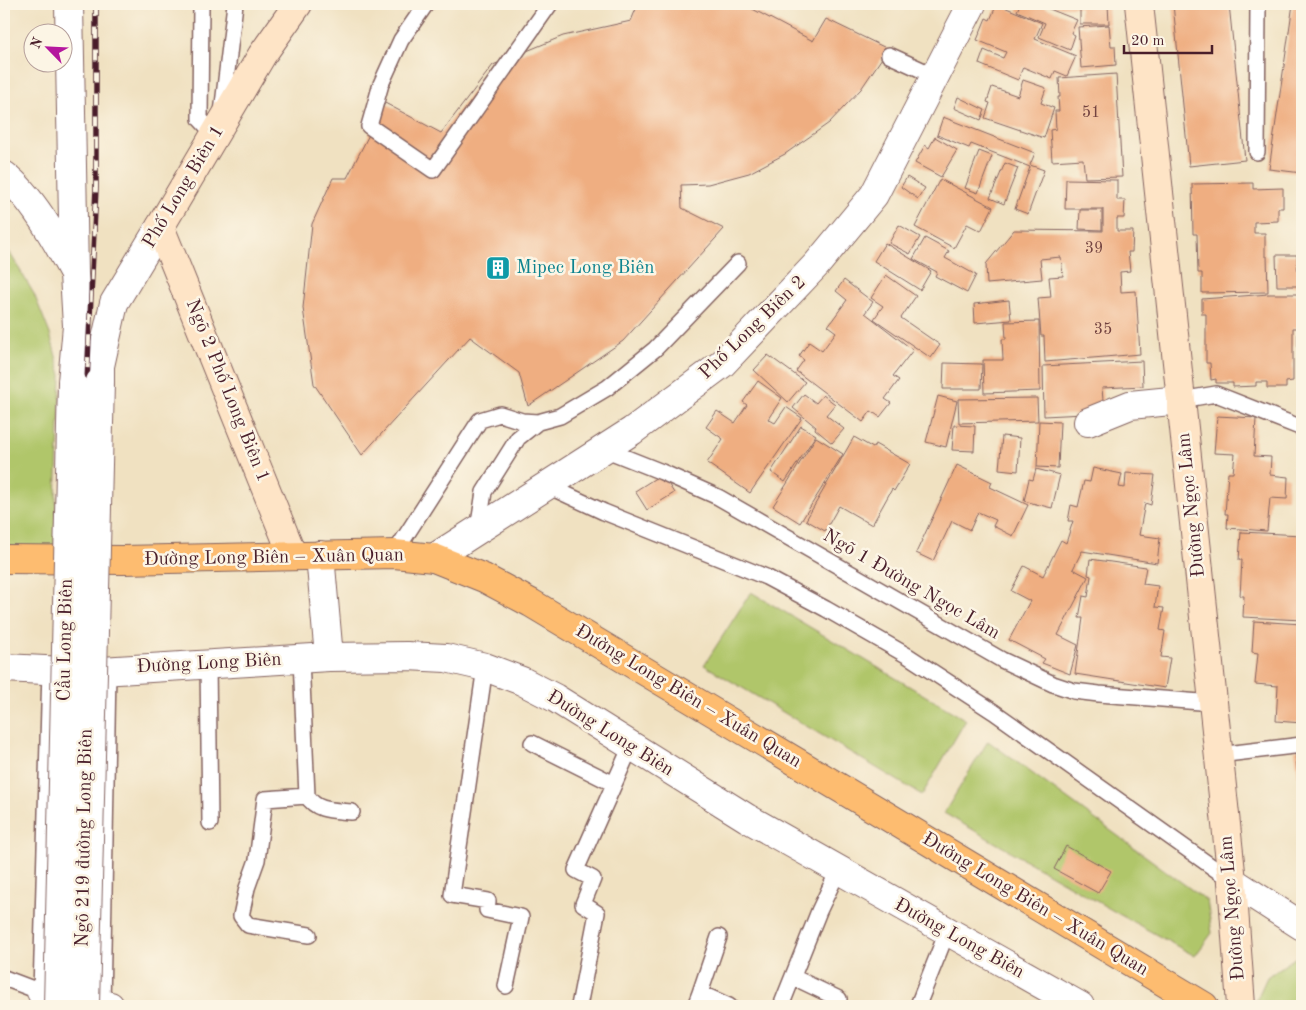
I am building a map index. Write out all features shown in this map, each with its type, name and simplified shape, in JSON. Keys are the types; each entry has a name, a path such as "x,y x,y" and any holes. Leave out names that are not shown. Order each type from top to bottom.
{"main road":[{"name":"Phố Long Biên 1","path":"160,227 262,55 298,4"},
{"name":"Đường Ngọc Lâm","path":"1139,4 1232,881 1241,1006"},
{"name":"Ngõ 2 Phố Long Biên 1","path":"160,227 294,556"},
{"name":"Đường Long Biên – Xuân Quan","path":"4,559 123,560 394,554 434,558 484,578 531,603 1204,1006"}],"street":[{"name":"Cầu Long Biên","path":"49,999 72,382 77,326 74,274 70,4"},
{"name":"Phố Long Biên 2","path":"434,558 632,431 722,364 817,264 874,195 972,4"},
{"path":"4,175 14,182 39,215 74,274"},
{"name":"Phố Long Biên 1","path":"100,382 101,358 114,303 160,227"},
{"name":"Cầu Long Biên","path":"100,382 100,1006"},
{"path":"1088,422 1130,405 1181,400"},
{"path":"320,555 329,657"},
{"name":"Đường Long Biên","path":"4,668 97,671 329,657 407,656 446,658 484,667 522,681 555,698 747,818 1080,1006"},
{"path":"1232,881 1302,926"},
{"path":"49,999 100,1006"}],"lane":[{"path":"201,4 200,120 218,131 235,4"},
{"path":"426,4 401,40 381,84 369,126 433,170 550,4"},
{"path":"1257,152 1258,4"},
{"path":"889,55 935,76"},
{"path":"394,554 480,420 500,414 522,421 538,422 560,416 607,388 655,349 738,263"},
{"path":"1181,400 1216,394 1302,428"},
{"path":"478,530 484,492 518,438 538,422"},
{"name":"Ngõ 1 Đường Ngọc Lâm","path":"604,449 718,497 1002,660 1053,684 1074,691 1099,694 1213,703"},
{"path":"548,486 604,512 766,577 908,656 994,712 1232,881"},
{"path":"301,659 307,796 312,804 320,808 352,812"},
{"path":"208,664 210,822"},
{"path":"484,667 452,895 488,901 487,910 521,917 506,986"},
{"path":"4,978 49,999 50,670"},
{"name":"Ngõ 219 đường Long Biên","path":"97,671 100,1006"},
{"path":"532,742 614,784"},
{"path":"1218,756 1302,745"},
{"path":"579,1006 597,913 583,904 593,879 576,870 631,746"},
{"path":"307,796 266,799 257,860 247,888 241,916 248,925 309,935"},
{"path":"781,1006 819,911 838,871"},
{"path":"918,1005 947,932"},
{"path":"719,937 698,999 728,1006"},
{"path":"793,977 839,998 837,1006"}],"green space":[{"path":"4,243 34,294 50,334 61,375 54,549 4,552"},
{"path":"751,592 966,720 922,795 704,665"},
{"path":"988,741 1207,901 1212,933 1195,956 944,813"},
{"path":"1302,953 1302,1006 1261,1006 1255,1003 1267,977"}],"building":[{"name":"Mipec Long Biên","path":"638,4 743,4 813,41 826,19 888,49 861,89 829,123 785,154 749,173 708,184 681,185 682,208 724,229 623,341 528,406 519,373 470,337 362,455 314,384 303,308 312,224 333,178 347,178 385,103 441,133 493,65 563,36 631,21"},
{"path":"997,4 1042,23 1035,39 1076,56 1067,76 1055,71 1052,79 1023,67 1018,80 979,64 984,50 1003,58 1006,52 977,40 986,18 990,20"},
{"path":"1020,4 1037,4 1077,20 1071,33 1075,35 1070,50 1039,37 1045,23 1017,11"},
{"path":"1055,4 1108,4 1109,24 1080,24 1080,7 1055,7"},
{"path":"1173,4 1229,4 1245,160 1189,166"},
{"path":"1293,4 1302,4 1302,173 1269,169"},
{"path":"1109,25 1111,46 1115,46 1116,65 1081,68 1078,27"},
{"path":"1116,74 1122,177 1085,178 1083,159 1052,161 1050,130 1056,129 1055,111 1059,111 1058,97 1060,97 1059,78"},
{"path":"1023,80 1046,88 1041,103 1054,108 1044,138 985,118 990,103 987,102 992,87 1018,96"},
{"path":"958,97 985,110 981,120 954,108"},
{"path":"943,117 1035,153 1030,165 1044,170 1028,214 1015,209 1030,167 971,144 969,148 937,135"},
{"path":"935,137 957,150 941,177 915,163 925,145 929,148"},
{"path":"979,151 992,156 978,193 965,188"},
{"path":"1005,163 1018,168 1004,204 990,198"},
{"path":"907,177 925,188 918,199 901,187"},
{"path":"940,179 993,207 981,231 967,224 954,248 915,227"},
{"path":"1066,179 1117,180 1117,200 1125,200 1124,218 1117,218 1117,231 1133,231 1132,252 1128,252 1130,271 1120,272 1121,292 1136,291 1140,354 1045,362 1044,336 1041,336 1038,298 1051,297 1049,277 1063,276 1061,257 1040,259 1042,279 987,284 986,264 1014,230 1103,231 1103,209 1065,209"},
{"path":"1253,183 1253,189 1283,188 1283,208 1278,208 1278,221 1254,222 1254,233 1265,233 1268,292 1202,293 1202,273 1198,273 1197,234 1193,234 1192,184"},
{"path":"1080,210 1102,210 1102,230 1079,229"},
{"path":"899,225 920,237 910,254 889,243"},
{"path":"925,238 949,251 945,258 976,275 967,293 935,276 937,272 913,259"},
{"path":"885,243 931,271 920,290 874,261"},
{"path":"1276,255 1297,255 1298,286 1277,286"},
{"path":"886,275 916,296 901,318 940,345 931,358 874,319 883,306 871,298"},
{"path":"844,280 873,302 865,313 913,350 893,376 899,380 885,399 891,403 880,417 871,411 863,422 796,371 804,360 799,356 809,342 822,351 836,332 828,326 847,300 836,291"},
{"path":"1269,294 1302,294 1302,328 1293,328 1293,381 1286,382 1286,388 1267,388 1267,382 1256,382 1256,386 1233,387 1233,383 1216,383 1216,379 1211,380 1210,363 1206,363 1206,314 1202,314 1202,299"},
{"path":"1009,300 1011,320 975,323 974,304"},
{"path":"1039,321 1040,391 984,393 983,360 1003,360 1002,339 1006,339 1005,322"},
{"path":"1298,329 1302,329 1302,347 1298,347"},
{"path":"768,355 805,382 788,402 754,370"},
{"path":"1142,361 1143,386 1102,388 1104,413 1044,416 1043,366"},
{"path":"944,363 982,364 981,389 943,389"},
{"path":"758,381 782,398 768,419 775,423 786,407 802,418 750,493 707,463 723,439 706,427 717,411 735,423 747,405 743,402"},
{"path":"804,394 816,403 823,395 835,404 826,415 844,429 832,443 793,408"},
{"path":"938,396 957,401 946,447 926,442"},
{"path":"1037,398 1038,421 959,423 958,399"},
{"path":"1217,416 1256,418 1254,456 1271,457 1270,475 1288,477 1287,499 1270,498 1267,531 1227,528 1228,514 1225,514 1228,473 1233,473 1235,454 1214,453"},
{"path":"1039,421 1060,422 1058,468 1037,467"},
{"path":"954,425 975,426 974,451 952,450"},
{"path":"801,426 816,435 785,482 771,472"},
{"path":"1002,436 1020,438 1018,471 999,469"},
{"path":"816,437 843,454 800,523 773,506"},
{"path":"854,437 873,448 875,444 910,464 894,491 892,489 872,525 839,506 825,531 806,520"},
{"path":"957,465 992,482 990,487 1028,505 1013,536 993,526 996,520 978,512 970,530 952,521 933,561 916,553"},
{"path":"1093,468 1122,474 1119,487 1125,488 1126,473 1155,475 1151,505 1145,503 1139,535 1160,538 1157,563 1082,551 1073,569 1088,577 1058,635 1078,645 1070,674 1042,663 1045,659 1009,640 1030,601 1011,591 1024,566 1043,576 1061,540 1066,543 1073,521 1068,521 1071,505 1078,507 1084,481 1090,482"},
{"path":"1036,469 1060,475 1052,508 1024,501 1029,479 1033,480"},
{"path":"662,474 674,493 647,510 635,491"},
{"path":"1241,532 1302,535 1302,620 1243,617 1244,596 1240,596 1242,560 1239,560"},
{"path":"1090,559 1146,567 1143,584 1158,586 1155,607 1164,608 1160,630 1165,631 1161,657 1170,658 1165,688 1075,674 1083,618 1079,618 1083,596 1088,597 1091,576 1088,575"},
{"path":"1254,621 1302,624 1302,723 1276,721 1278,686 1255,684 1258,653 1252,652"},
{"path":"1302,749 1302,775 1298,776 1295,750"},
{"path":"1066,846 1111,871 1098,893 1054,869"}],"railway":[{"path":"72,1006 87,382 96,188 96,4"}],"place":[{"name":"Mipec Long Biên","path":"498,268"}]}
